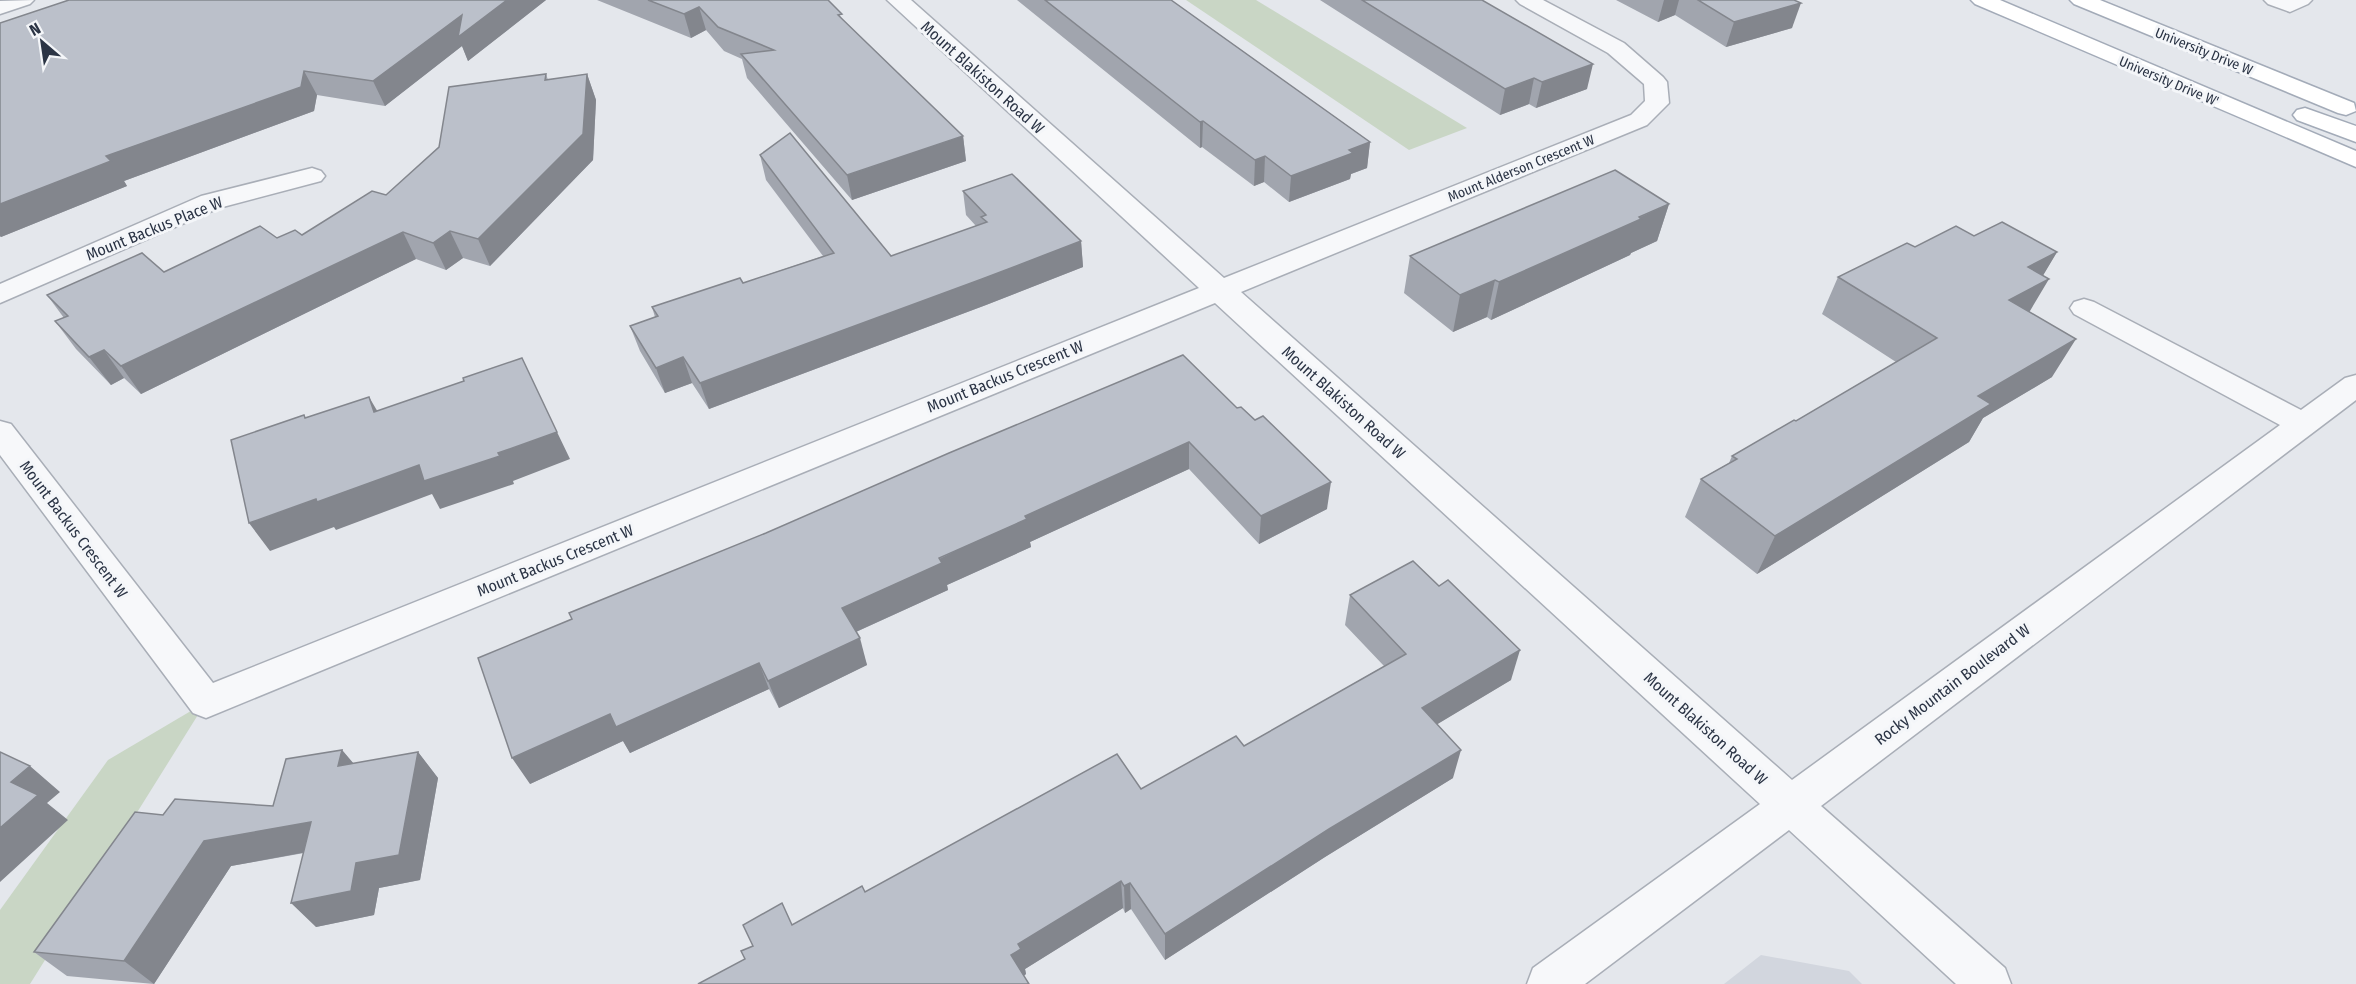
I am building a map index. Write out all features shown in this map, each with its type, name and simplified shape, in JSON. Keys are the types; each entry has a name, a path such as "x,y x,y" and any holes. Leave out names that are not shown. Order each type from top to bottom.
{"main road":[{"name":"University Drive W'","path":"1982,0 2356,160"},
{"path":"2013,0 2356,135"},
{"name":"University Drive W","path":"2081,0 2328,101 2356,110"},
{"path":"2202,95 2356,180"}],"street":[{"path":"0,8 23,0"},
{"name":"Mount Blakiston Road W","path":"898,0 1989,984"},
{"name":"Mount Alderson Crescent W","path":"1218,289 1639,120 1657,103 1655,82 1616,48 1527,0"},
{"path":"2275,0 2290,6 2301,0"},
{"name":"Mount Backus Place W","path":"0,294 210,202 312,176"},
{"name":"Mount Backus Crescent W","path":"0,432 206,702 1218,289"},
{"path":"2084,308 2303,424"},
{"name":"Rocky Mountain Boulevard W","path":"1549,984 2356,385"}],"shaded area":[{"path":"1761,955 1849,971 1862,984 1724,984"}],"green space":[{"path":"1186,0 1256,0 1467,128 1409,150"},
{"path":"206,702 30,984 0,984 0,910 108,760"}],"building":[{"path":"69,0 507,0 458,37 462,15 373,81 304,71 301,87 106,156 111,161 0,204 0,23"},
{"path":"648,0 828,0 842,14 838,15 963,136 847,175 741,54 774,50 718,27 699,7 684,14"},
{"path":"1045,0 1171,0 1370,142 1349,150 1353,153 1291,176 1265,156 1255,160 1203,121 1200,122"},
{"path":"1362,0 1482,0 1593,64 1542,82 1534,78 1505,89"},
{"path":"1698,0 1794,0 1801,3 1734,22"},
{"path":"546,74 545,80 587,74 583,134 478,239 450,231 433,243 403,232 121,366 104,350 89,357 55,321 68,316 47,295 142,253 164,272 260,226 277,238 295,230 302,235 372,191 386,195 439,147 449,87"},
{"path":"790,133 891,256 987,222 981,217 986,215 963,191 1012,174 1081,241 700,383 683,357 656,368 630,326 658,316 652,307 740,278 743,283 834,253 760,155"},
{"path":"1615,170 1669,204 1639,217 1641,219 1499,282 1495,280 1460,295 1410,256"},
{"path":"2002,222 2057,252 2028,267 2049,279 2009,300 2076,339 1978,396 1991,404 1775,536 1701,479 1737,459 1732,456 1937,338 1838,277 1907,243 1915,247 1956,226 1974,236"},
{"path":"1183,355 1237,408 1241,407 1255,420 1263,416 1331,482 1261,516 1189,442 1025,516 1027,519 939,558 942,563 842,608 860,638 768,681 759,663 616,727 610,714 512,758 478,658 572,619 569,613 766,533"},
{"path":"522,358 557,432 498,453 500,456 424,481 419,465 317,502 316,499 249,523 231,440 304,415 305,418 369,397 374,412"},
{"path":"1413,561 1439,586 1448,580 1520,650 1422,708 1461,750 1329,829 1165,934 1130,883 1124,886 1121,881 1018,944 1021,949 1011,955 1029,984 698,984 745,959 741,951 753,946 743,925 782,903 792,925 862,886 865,892 1117,754 1141,789 1236,736 1244,746 1406,654 1350,595"},
{"path":"342,750 338,766 418,752 399,855 356,863 351,891 291,903 311,822 204,841 124,961 34,952 135,812 163,815 175,799 273,806 286,759"},
{"path":"0,752 30,766 11,782 38,795 0,828"}]}
